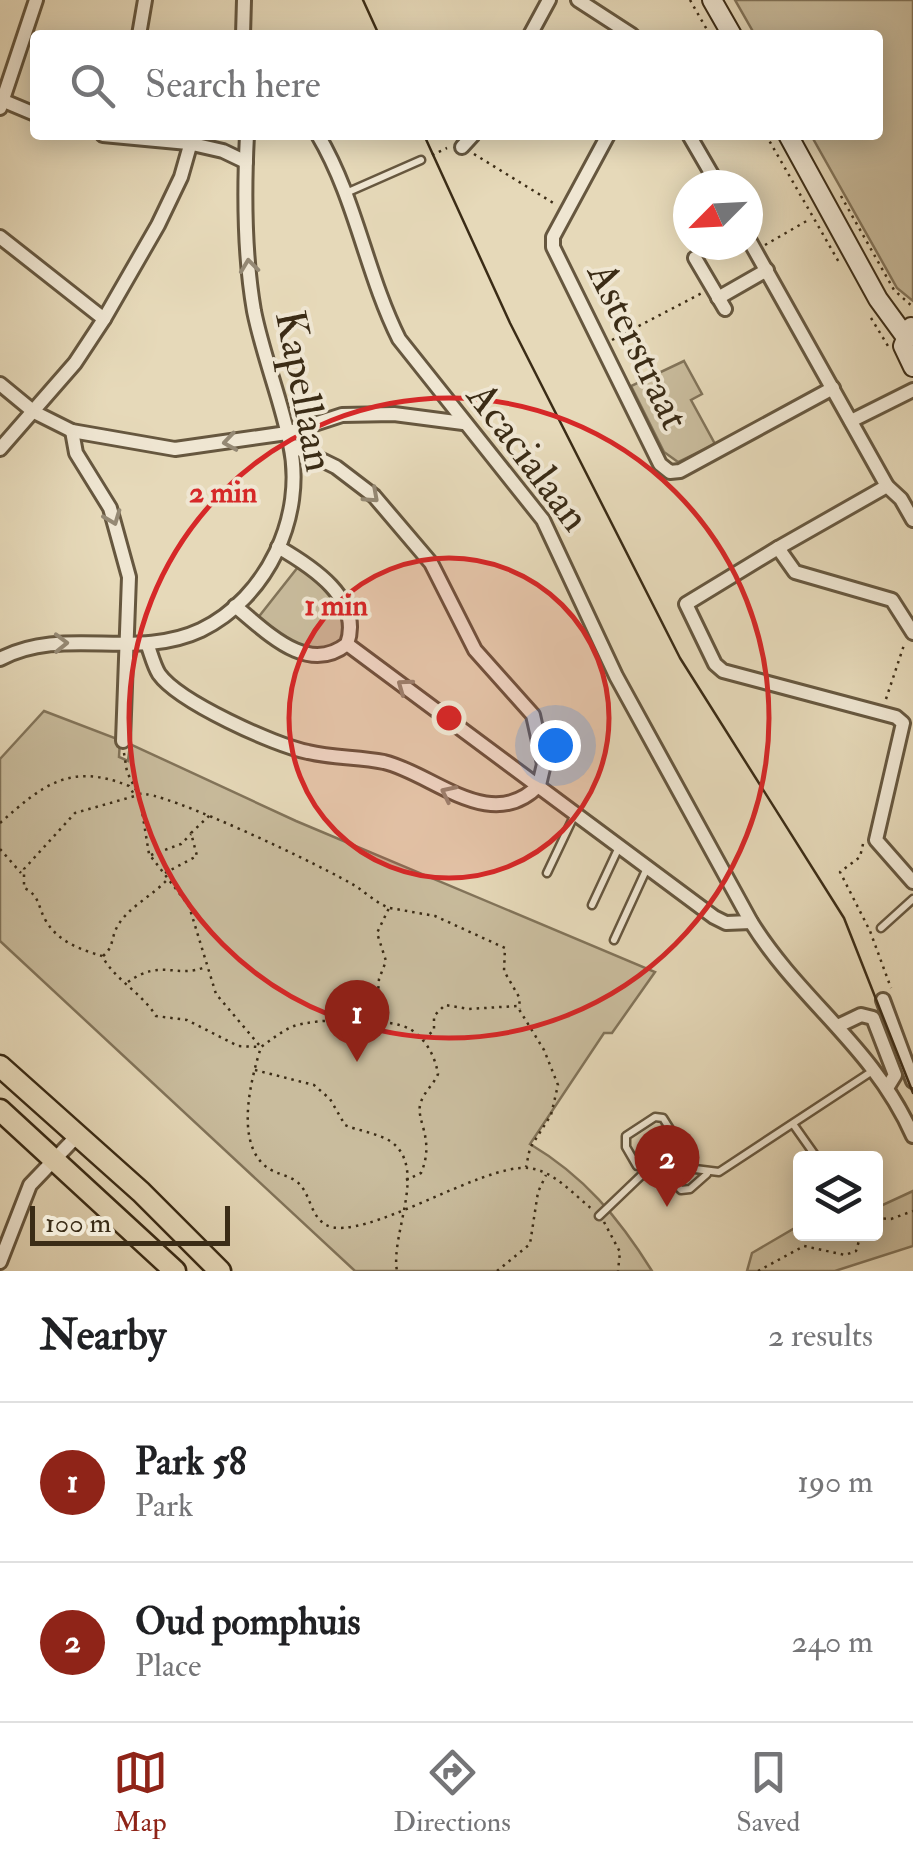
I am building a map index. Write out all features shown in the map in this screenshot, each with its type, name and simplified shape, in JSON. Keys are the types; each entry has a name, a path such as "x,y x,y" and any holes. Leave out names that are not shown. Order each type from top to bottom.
{"main road":[{"path":"0,1066 141,1192 220,1271"},
{"path":"0,1110 50,1164 175,1271"}],"street":[{"path":"30,112 3,99 36,0"},
{"path":"140,30 145,0"},
{"path":"243,30 244,0"},
{"path":"533,30 549,0"},
{"path":"578,0 628,30"},
{"path":"712,0 729,30"},
{"path":"0,449 34,412 104,319 181,178 189,140"},
{"path":"194,140 246,162"},
{"name":"Kapellaan","path":"0,659 18,650 53,642 148,646 204,629 234,606 274,562 293,485 288,439 254,311 246,242 246,140"},
{"name":"Acacialaan","path":"320,140 346,192 384,309 399,339 543,520 574,578 616,676 751,922 771,954 840,1025 875,1069 913,1136"},
{"path":"462,148 469,140"},
{"name":"Asterstraat","path":"605,140 553,237 553,247 660,464 670,472 680,472 833,388"},
{"path":"692,140 709,170"},
{"path":"791,140 870,285 910,327 904,352 912,367 911,390 851,421"},
{"path":"0,237 104,319"},
{"path":"695,260 719,298 766,270"},
{"path":"761,260 887,486 901,498 913,520"},
{"path":"0,384 34,412 72,431 176,449 288,439 342,415 463,424"},
{"path":"72,431 76,452 102,491 124,548 130,593 124,741"},
{"path":"148,646 160,676 240,728 290,748 382,762 412,771 462,800 489,803 518,798 539,785 544,764 532,714 474,650 431,563 374,496 336,466 288,439"},
{"path":"887,486 686,604 715,664 723,671 903,723 876,840 913,882"},
{"path":"234,606 295,651 325,655 348,644 352,631 344,602 330,584 278,547"},
{"path":"778,548 795,572 892,600 912,633"},
{"path":"348,644 714,916 726,923 751,922"},
{"path":"883,1000 913,1081"},
{"path":"840,1025 860,1015 872,1018 894,1075 887,1088"},
{"path":"0,1262 21,1202 76,1137"}],"lane":[{"path":"346,192 421,160"},
{"path":"547,873 576,813"},
{"path":"592,906 620,846"},
{"path":"614,940 647,867"},
{"path":"881,928 913,899"},
{"path":"707,1174 694,1169 664,1118 655,1118 626,1136 626,1147 637,1166 666,1172 681,1190 690,1189 707,1174 739,1161 875,1069"},
{"path":"794,1124 812,1151"},
{"path":"600,1216 648,1170"}],"path":[{"path":"690,0 707,30"},
{"path":"421,160 462,148 567,211"},
{"path":"836,187 894,290 913,307"},
{"path":"763,239 813,218"},
{"path":"602,345 719,298"},
{"path":"880,715 912,633"},
{"path":"124,741 127,772 140,800 150,856 189,906 216,994 262,1047"},
{"path":"0,823 46,786 81,773 129,786 137,795"},
{"path":"22,874 57,836 61,824 75,813 144,792 210,816 355,885 389,908 435,916 475,937 499,942 505,948 504,971 520,997 520,1010"},
{"path":"150,856 182,844 210,816"},
{"path":"164,874 197,856 192,834"},
{"path":"876,840 864,839 860,857 840,872 893,987 883,1000"},
{"path":"0,850 22,874 24,888 37,898 57,934 82,953 102,957 112,973 162,1020 187,1020 238,1046 262,1047 296,1025 376,1022 410,1029 435,1060 438,1074 420,1102 428,1136 427,1158 421,1173 406,1180"},
{"path":"102,957 111,950 118,926 126,915 168,879"},
{"path":"376,1022 379,979 386,960 377,933 389,908"},
{"path":"127,983 156,968 194,971 207,966"},
{"path":"422,1040 434,1030 434,1016 445,1005 469,1009 511,1003 520,1010 544,1050 558,1086 551,1115 530,1148 525,1168"},
{"path":"262,1047 249,1089 252,1148 261,1163 296,1181 313,1213 327,1226 345,1228 403,1210 496,1172 525,1168 547,1174 538,1192 534,1230 521,1256 497,1271"},
{"path":"254,1070 314,1085 330,1099 345,1125 385,1138 399,1148 406,1161 406,1180 397,1271"},
{"path":"883,1218 913,1211"},
{"path":"758,1271 804,1246 845,1256 856,1251 859,1241"}],"shaded area":[{"path":"735,0 913,0 913,301 897,288 814,140 883,140 883,30 752,30"},
{"path":"684,361 702,394 691,400 715,444 678,462 664,452 631,386"},
{"path":"298,567 324,589 341,613 346,635 332,649 300,648 257,619"},
{"path":"44,711 120,740 119,757 128,761 130,744 296,821 655,972 612,1033 604,1033 530,1144 584,1184 627,1233 652,1271 355,1271 0,941 0,759"},
{"path":"913,1191 913,1246 835,1271 747,1271 752,1253 793,1229 793,1241 883,1241 883,1205"}],"tram line":[{"path":"363,0 377,30"},
{"path":"426,140 510,323 680,658 844,918 913,1093"}],"place":[{"name":"Park 58","path":"357,1062"},
{"name":"Oud pomphuis","path":"667,1207"}]}
